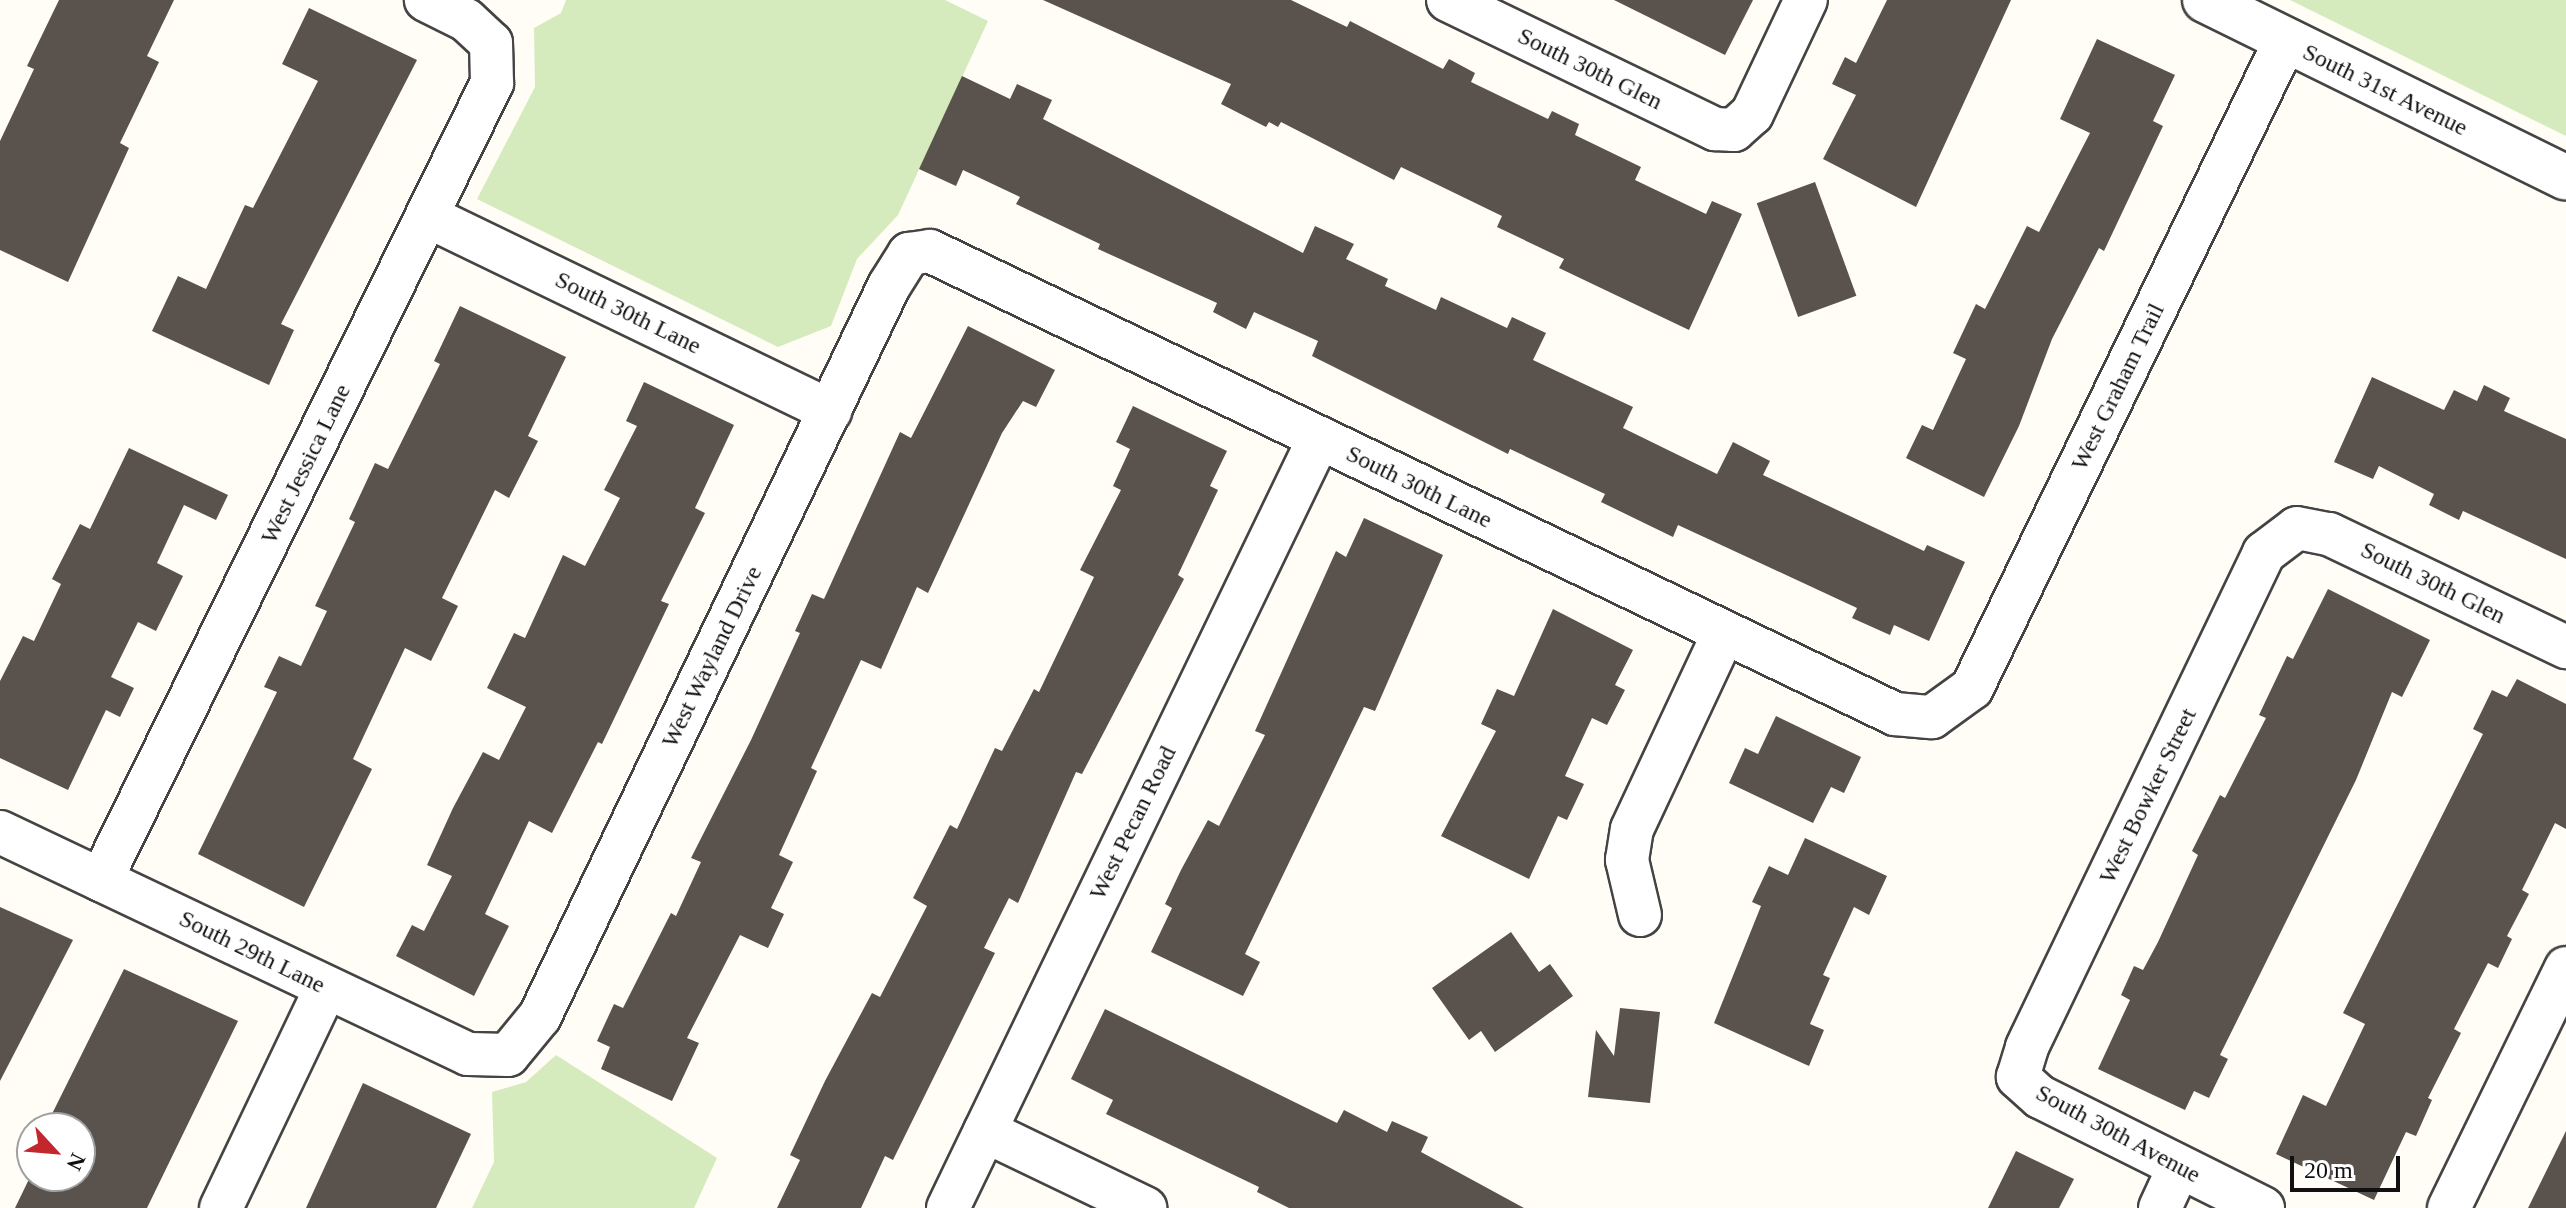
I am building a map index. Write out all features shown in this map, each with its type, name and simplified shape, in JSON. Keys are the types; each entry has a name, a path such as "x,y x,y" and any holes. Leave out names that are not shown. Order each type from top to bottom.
{"street":[{"name":"West Jessica Lane","path":"101,880 492,83 491,43 466,20 426,0"},
{"name":"South 30th Glen","path":"1448,0 1715,129 1734,130 1752,114 1806,0"},
{"name":"South 31st Avenue","path":"2205,0 2566,178"},
{"name":"West Graham Trail","path":"1932,717 1972,688 2285,41"},
{"name":"South 30th Lane","path":"427,216 830,411"},
{"name":"South 30th Lane","path":"909,254 930,251 950,257 1895,714 1932,717"},
{"name":"West Wayland Drive","path":"508,1055 540,1016 830,411 909,254"},
{"name":"West Pecan Road","path":"948,1208 1319,438"},
{"name":"South 30th Glen","path":"2297,528 2329,534 2566,647"},
{"name":"West Bowker Street","path":"2018,1077 2027,1047 2264,553 2297,528"},
{"path":"1640,915 1627,860 1632,829 1724,633"},
{"name":"South 29th Lane","path":"0,832 468,1054 508,1055"},
{"path":"2449,1208 2566,968"},
{"path":"221,1208 326,988"},
{"name":"South 30th Avenue","path":"2018,1077 2040,1097 2263,1208"},
{"path":"985,1131 1145,1208"},
{"path":"2160,1208 2179,1167"}],"green space":[{"path":"566,0 945,0 988,21 898,215 857,259 831,326 778,347 477,199 535,87 534,28 561,13"},
{"path":"2290,0 2566,0 2566,136"},
{"path":"556,1055 717,1158 694,1208 472,1208 494,1162 492,1092 526,1082"}],"building":[{"path":"59,0 174,0 147,56 159,62 120,143 129,148 68,282 0,250 0,141 34,69 27,66"},
{"path":"1043,0 1291,0 1347,27 1350,21 1443,69 1449,59 1475,73 1471,82 1548,119 1552,111 1579,124 1575,135 1641,167 1635,180 1706,214 1712,201 1742,214 1689,330 1559,268 1564,259 1497,227 1502,216 1401,167 1394,180 1281,122 1278,127 1269,122 1266,127 1221,104 1231,84"},
{"path":"1614,0 1753,0 1725,55"},
{"path":"1887,0 2011,0 1916,207 1823,159 1856,95 1832,84 1845,57 1856,63"},
{"path":"309,8 417,60 281,324 294,330 269,385 152,331 178,276 206,289 245,205 253,208 318,81 282,64"},
{"path":"2097,39 2175,75 2153,121 2163,126 2104,251 2099,248 2052,339 2019,426 1984,497 1906,458 1922,425 1933,430 1966,359 1953,353 1976,304 1985,309 2027,226 2039,232 2090,133 2060,119"},
{"path":"962,76 1010,99 1017,84 1052,100 1043,119 1303,253 1315,226 1354,244 1346,259 1388,279 1385,286 1436,310 1441,297 1507,328 1512,317 1546,333 1533,360 1633,407 1623,428 1717,474 1733,442 1770,461 1763,475 1924,551 1927,545 1965,562 1929,641 1894,625 1890,635 1852,618 1857,608 1678,525 1673,537 1601,502 1605,494 1510,449 1508,454 1312,356 1318,341 1254,312 1246,329 1213,312 1217,303 1098,249 1100,244 1016,204 1020,197 963,170 956,186 919,169"},
{"path":"1815,182 1856,296 1798,317 1757,203"},
{"path":"460,306 566,357 528,436 538,441 509,498 495,490 442,598 458,606 431,661 405,648 353,759 372,769 304,907 198,854 277,692 264,687 279,656 301,666 327,611 315,606 355,522 349,519 375,463 388,469 440,364 434,361"},
{"path":"968,326 1055,370 1036,407 1023,401 1002,433 928,593 917,587 881,669 861,660 811,768 817,771 779,855 793,862 771,908 784,914 768,948 740,935 687,1038 699,1043 672,1101 601,1069 610,1047 597,1041 614,1004 623,1008 671,913 676,916 701,862 691,858 751,740 800,633 795,631 812,594 824,599 900,432 911,438"},
{"path":"2372,377 2444,410 2454,390 2477,401 2484,385 2510,398 2504,411 2566,439 2566,559 2463,511 2459,520 2429,505 2434,494 2379,466 2373,479 2334,462"},
{"path":"644,382 734,425 695,508 705,513 661,601 669,604 602,744 598,742 552,833 529,821 485,914 509,926 474,996 396,956 412,925 424,931 452,876 427,865 453,808 483,752 499,760 526,707 487,688 514,633 525,638 563,555 585,566 620,498 604,490 637,426 626,421"},
{"path":"1133,406 1227,451 1210,486 1218,490 1178,575 1184,579 1082,774 1076,772 1018,903 1009,898 984,948 995,953 893,1160 885,1156 861,1208 777,1208 800,1160 790,1155 825,1081 872,993 880,997 927,906 913,898 950,825 957,829 995,748 1002,751 1034,689 1039,692 1094,577 1080,570 1121,490 1113,486 1130,449 1116,442"},
{"path":"129,448 228,495 216,520 184,505 157,563 183,576 156,631 138,622 111,677 134,688 120,717 106,710 68,790 0,758 0,681 23,636 34,641 61,584 52,579 80,524 90,529"},
{"path":"1364,518 1443,555 1375,711 1364,707 1245,954 1260,962 1243,996 1151,952 1172,908 1165,904 1181,870 1208,820 1219,826 1265,735 1255,731 1336,551 1346,557"},
{"path":"2328,589 2430,640 2402,697 2392,692 2356,780 2220,1055 2228,1059 2209,1098 2194,1091 2185,1110 2098,1069 2130,1000 2121,995 2134,966 2143,970 2158,942 2198,855 2192,851 2220,795 2225,798 2266,718 2259,715 2287,656 2293,659"},
{"path":"1553,609 1633,650 1615,685 1625,690 1607,725 1592,718 1565,776 1584,784 1567,820 1558,816 1529,879 1441,836 1496,731 1481,724 1497,689 1514,696"},
{"path":"2517,679 2566,704 2566,829 2555,823 2522,890 2529,894 2507,936 2512,939 2498,968 2488,963 2454,1029 2461,1033 2428,1098 2432,1100 2416,1136 2406,1132 2374,1200 2276,1154 2303,1095 2326,1106 2365,1024 2343,1013 2483,734 2473,729 2492,690 2507,697"},
{"path":"1776,716 1861,757 1844,793 1831,787 1813,823 1729,783 1745,748 1758,754"},
{"path":"1805,838 1887,876 1869,915 1854,907 1823,975 1830,978 1810,1024 1824,1030 1809,1066 1714,1023 1761,906 1752,902 1769,866 1788,875"},
{"path":"0,907 73,940 0,1081"},
{"path":"1511,932 1539,972 1550,964 1573,996 1495,1052 1481,1031 1469,1040 1432,988"},
{"path":"124,969 238,1021 147,1208 15,1208 23,1192 96,1192 96,1112 53,1112"},
{"path":"1620,1008 1660,1012 1650,1103 1588,1097 1596,1030 1614,1056"},
{"path":"1105,1009 1337,1123 1344,1110 1387,1132 1392,1121 1428,1137 1421,1152 1524,1208 1289,1208 1257,1192 1259,1187 1106,1114 1113,1100 1071,1079"},
{"path":"363,1083 471,1134 436,1208 306,1208"},
{"path":"2566,1131 2566,1208 2528,1208"},
{"path":"2016,1151 2074,1179 2059,1208 1988,1208"}]}
